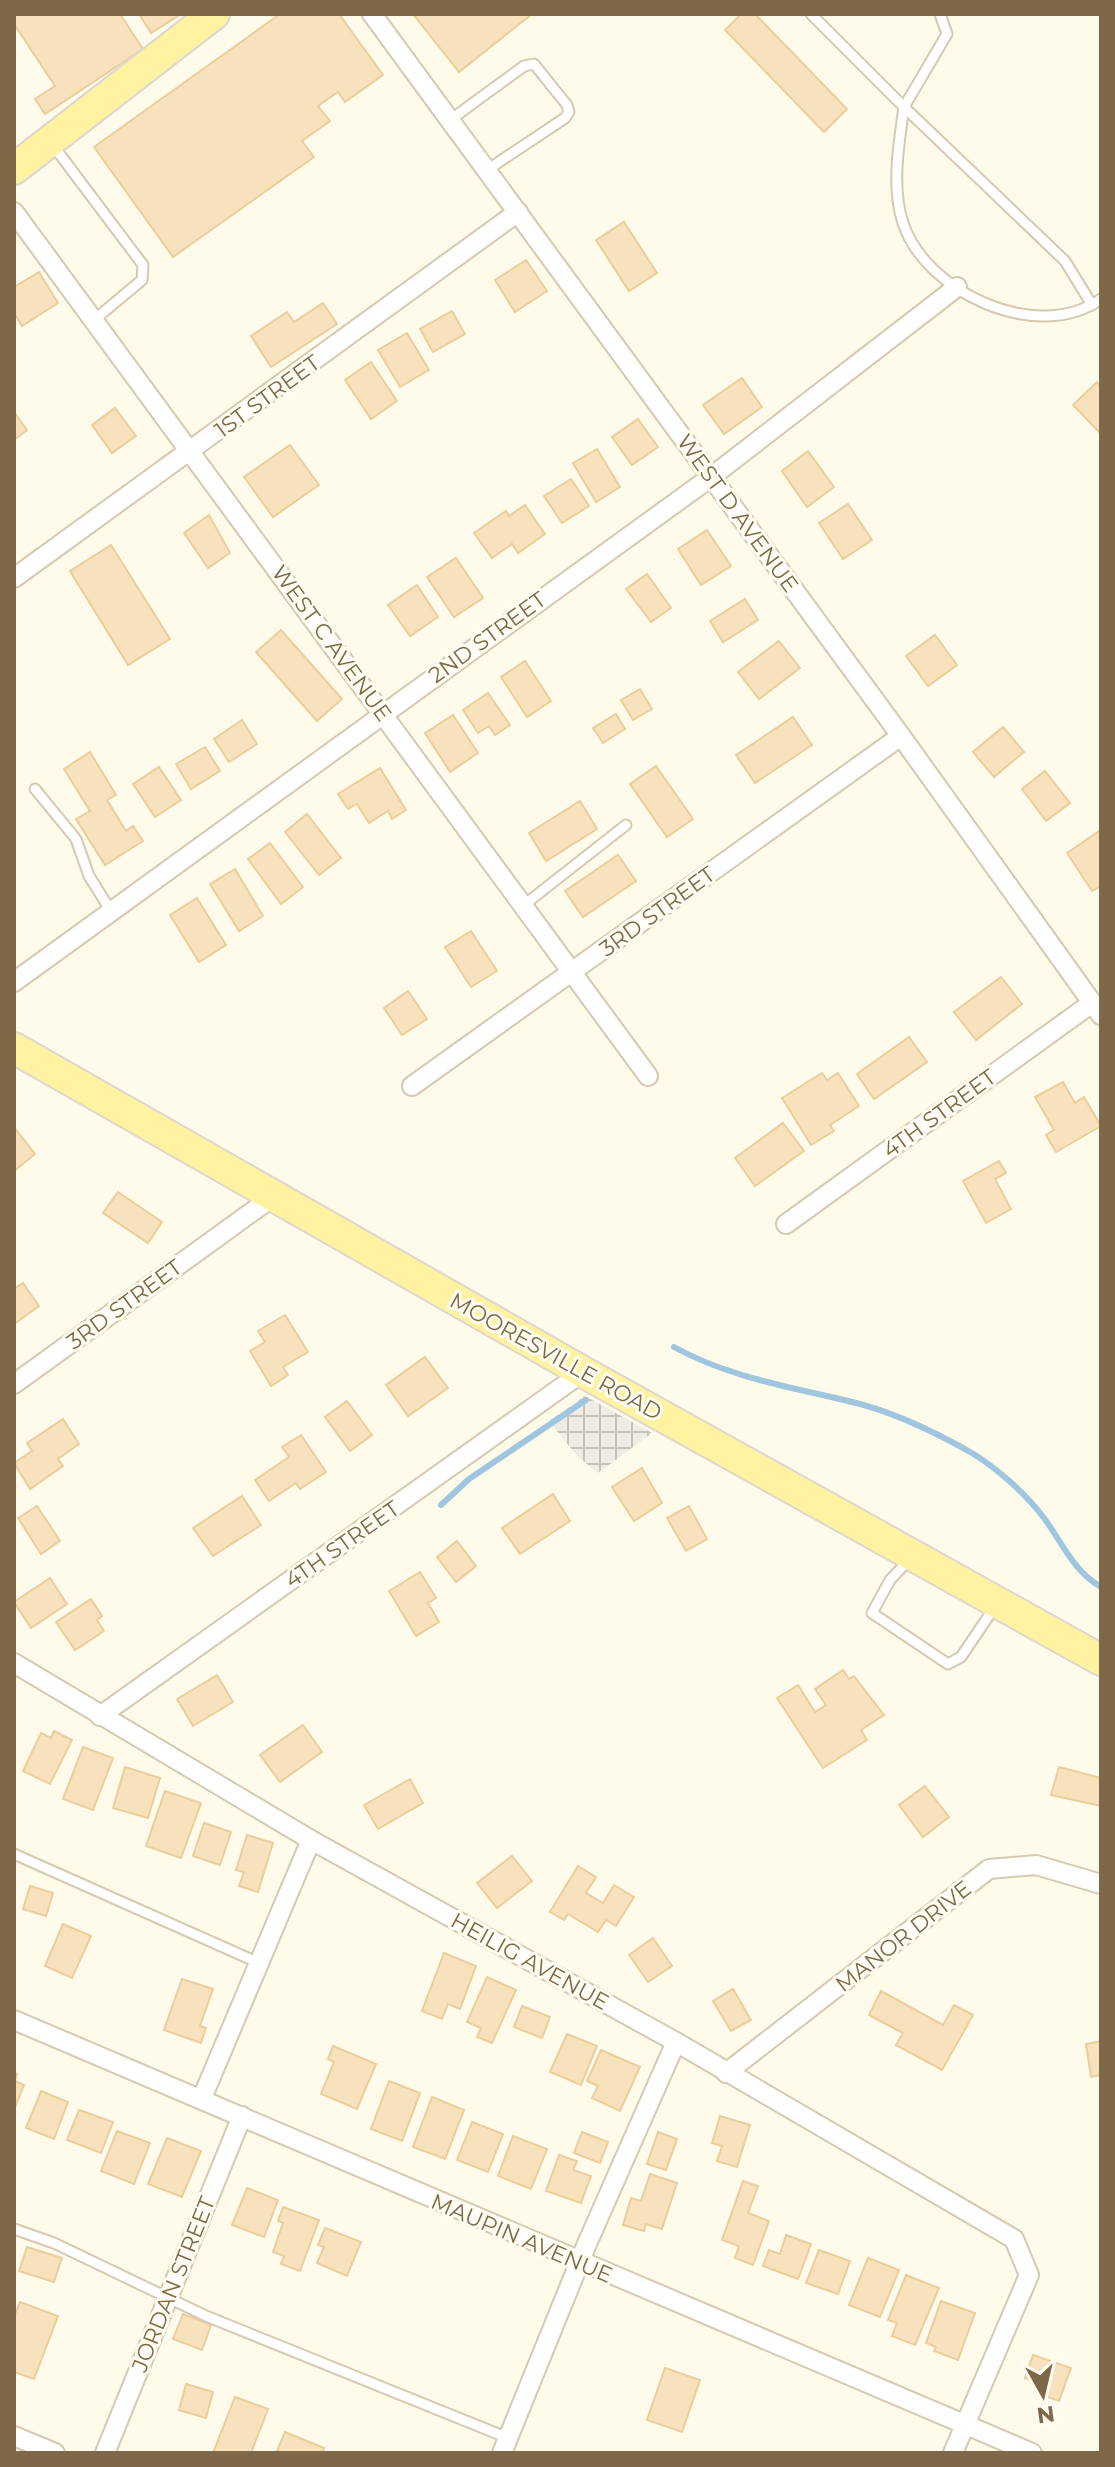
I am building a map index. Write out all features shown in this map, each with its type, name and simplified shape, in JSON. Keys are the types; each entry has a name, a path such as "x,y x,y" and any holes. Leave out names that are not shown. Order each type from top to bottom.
{"main road":[{"path":"14,169 214,14"},
{"name":"MOORESVILLE ROAD","path":"14,1048 583,1372 1101,1660"}],"street":[{"name":"WEST D AVENUE","path":"372,14 901,736 1096,1009"},
{"name":"WEST C AVENUE","path":"14,212 648,1076"},
{"name":"1ST STREET","path":"14,578 192,452 518,212"},
{"name":"2ND STREET","path":"14,982 711,477 957,287"},
{"name":"3RD STREET","path":"412,1086 901,736"},
{"name":"4TH STREET","path":"786,1224 1096,1009"},
{"name":"3RD STREET","path":"14,1384 274,1196"},
{"name":"4TH STREET","path":"100,1716 583,1372"},
{"name":"HEILIG AVENUE","path":"14,1663 311,1840 676,2042 1014,2239 1029,2275 965,2424"},
{"path":"202,2098 311,1840"},
{"name":"MANOR DRIVE","path":"726,2073 989,1869 1036,1865 1101,1884"},
{"name":"MAUPIN AVENUE","path":"14,2020 202,2098 579,2263 1032,2453"},
{"path":"505,2446 579,2263 676,2042"},
{"name":"JORDAN STREET","path":"105,2453 242,2116"},
{"path":"953,2453 965,2424"},
{"path":"14,2436 55,2453"}],"lane":[{"path":"811,14 904,107 1065,261 1097,302 1057,316 1015,315 957,287 921,255 903,222 896,160 904,107 947,34 940,14"},
{"path":"450,120 524,66 534,64 567,105 569,112 565,118 487,170"},
{"path":"50,142 143,265 142,280 94,320"},
{"path":"35,789 76,839 89,876 111,911"},
{"path":"524,905 626,825"},
{"path":"913,1556 890,1580 872,1613 948,1664 961,1657 997,1602"},
{"path":"14,1854 259,1963"},
{"path":"14,2229 54,2243 505,2446"}],"shaded area":[{"path":"585,1396 652,1433 598,1473 577,1456 549,1421"}],"building":[{"path":"14,14 120,14 143,49 45,114 35,99 55,86 14,24"},
{"path":"139,14 181,14 151,33"},
{"path":"280,14 339,14 383,75 345,102 338,92 318,106 330,121 302,141 314,157 173,257 94,147"},
{"path":"413,14 532,14 459,72"},
{"path":"741,14 755,14 847,109 824,132 725,30"},
{"path":"624,222 657,273 629,291 596,240"},
{"path":"526,260 547,291 515,312 495,280"},
{"path":"39,272 58,303 22,326 14,313 14,287"},
{"path":"323,303 337,324 271,367 251,336 287,312 294,322"},
{"path":"452,311 465,334 433,352 420,329"},
{"path":"407,333 429,370 400,387 378,350"},
{"path":"371,362 397,401 371,419 345,380"},
{"path":"742,378 762,407 724,434 703,405"},
{"path":"1097,382 1101,387 1101,434 1073,405"},
{"path":"115,408 136,436 112,453 92,425"},
{"path":"14,412 27,430 14,440"},
{"path":"638,419 658,447 632,465 612,437"},
{"path":"290,445 319,485 273,517 244,477"},
{"path":"597,449 620,487 596,502 573,463"},
{"path":"808,451 834,487 807,507 782,471"},
{"path":"571,479 589,506 562,523 544,496"},
{"path":"848,504 872,540 843,559 819,523"},
{"path":"525,505 545,534 518,553 512,544 492,558 474,533 506,511 509,516"},
{"path":"209,515 230,553 208,568 184,533"},
{"path":"707,530 731,566 701,585 678,549"},
{"path":"111,545 170,639 128,665 70,571"},
{"path":"456,558 483,598 454,617 427,577"},
{"path":"647,574 671,608 651,622 626,589"},
{"path":"417,585 438,617 410,636 388,605"},
{"path":"745,599 758,620 723,642 710,621"},
{"path":"281,630 342,699 317,721 256,652"},
{"path":"935,635 957,665 928,686 906,656"},
{"path":"779,641 800,668 759,699 738,672"},
{"path":"525,661 551,701 527,717 501,677"},
{"path":"640,689 652,709 633,720 621,700"},
{"path":"488,693 510,725 495,735 489,726 478,733 463,710"},
{"path":"616,714 625,729 603,743 593,728"},
{"path":"453,715 478,753 450,772 425,733"},
{"path":"793,717 812,745 755,783 736,755"},
{"path":"242,720 257,744 229,762 214,739"},
{"path":"1003,727 1024,752 994,777 973,752"},
{"path":"205,747 220,771 191,789 176,764"},
{"path":"90,752 116,795 107,800 126,831 133,826 143,841 105,865 76,819 90,811 64,769"},
{"path":"656,766 693,819 667,837 630,784"},
{"path":"159,767 181,800 155,817 133,784"},
{"path":"380,768 406,810 392,819 388,811 369,823 357,804 348,809 338,794"},
{"path":"1045,771 1070,803 1046,821 1022,789"},
{"path":"580,801 597,829 546,861 529,833"},
{"path":"307,814 341,858 319,875 285,832"},
{"path":"1101,830 1101,886 1092,891 1067,853"},
{"path":"270,843 303,887 281,904 248,859"},
{"path":"618,855 636,881 583,917 565,891"},
{"path":"235,869 263,916 239,931 210,884"},
{"path":"197,898 226,945 199,962 170,915"},
{"path":"471,931 497,971 471,987 445,947"},
{"path":"1001,977 1022,1004 976,1040 954,1012"},
{"path":"408,991 427,1019 402,1035 384,1008"},
{"path":"909,1037 927,1062 874,1099 857,1074"},
{"path":"822,1073 827,1080 838,1073 859,1106 830,1125 834,1131 811,1145 782,1098"},
{"path":"1063,1082 1075,1103 1084,1097 1101,1126 1056,1152 1046,1135 1054,1130 1035,1097"},
{"path":"783,1123 804,1151 755,1186 735,1158"},
{"path":"14,1127 35,1154 14,1171"},
{"path":"999,1161 1006,1173 995,1179 1011,1209 986,1223 963,1181"},
{"path":"118,1192 162,1222 148,1243 103,1213"},
{"path":"23,1283 39,1306 14,1324 14,1289"},
{"path":"285,1315 308,1352 283,1367 288,1375 271,1386 250,1351 265,1342 258,1331"},
{"path":"425,1357 448,1388 408,1416 386,1385"},
{"path":"347,1401 372,1435 350,1451 325,1417"},
{"path":"63,1419 79,1444 58,1459 63,1466 30,1489 14,1463 32,1451 27,1443"},
{"path":"301,1435 326,1472 300,1489 296,1483 269,1501 255,1480 289,1457 282,1447"},
{"path":"642,1468 662,1503 634,1521 612,1487"},
{"path":"553,1494 570,1521 520,1554 502,1528"},
{"path":"242,1496 261,1525 213,1556 193,1528"},
{"path":"37,1506 60,1541 41,1554 18,1518"},
{"path":"689,1506 707,1539 686,1551 667,1518"},
{"path":"457,1541 476,1566 456,1582 437,1557"},
{"path":"420,1572 436,1598 428,1603 439,1622 416,1636 389,1591"},
{"path":"50,1578 67,1604 31,1628 14,1602"},
{"path":"91,1599 102,1616 97,1620 104,1631 75,1650 56,1622"},
{"path":"843,1670 849,1679 854,1676 884,1715 861,1730 867,1740 823,1768 777,1698 798,1685 815,1712 826,1705 815,1689"},
{"path":"217,1675 233,1702 193,1726 177,1699"},
{"path":"303,1725 322,1752 280,1782 260,1755"},
{"path":"54,1731 72,1740 50,1784 23,1771 41,1733 51,1738"},
{"path":"83,1747 113,1758 93,1810 63,1799"},
{"path":"125,1767 160,1778 148,1818 113,1808"},
{"path":"1059,1767 1101,1778 1101,1806 1051,1795"},
{"path":"410,1779 423,1803 378,1829 364,1805"},
{"path":"925,1786 949,1817 923,1837 899,1805"},
{"path":"165,1791 201,1803 181,1858 146,1846"},
{"path":"204,1823 231,1832 220,1865 193,1856"},
{"path":"247,1835 273,1843 258,1892 239,1886 244,1872 236,1870"},
{"path":"512,1856 532,1881 497,1908 477,1883"},
{"path":"578,1866 596,1877 586,1893 603,1903 614,1885 634,1897 616,1926 606,1920 598,1932 568,1914 564,1920 550,1912"},
{"path":"30,1886 53,1893 46,1916 23,1909"},
{"path":"63,1924 91,1936 72,1978 45,1966"},
{"path":"653,1938 672,1966 648,1982 629,1955"},
{"path":"444,1953 476,1966 460,2009 448,2004 442,2019 422,2011"},
{"path":"487,1977 516,1990 492,2043 477,2037 481,2028 467,2022"},
{"path":"182,1979 213,1989 200,2026 206,2028 201,2043 164,2030"},
{"path":"733,1989 751,2020 731,2031 713,2001"},
{"path":"881,1991 943,2025 954,2005 973,2015 942,2070 896,2045 903,2033 869,2015"},
{"path":"522,2006 550,2017 542,2038 514,2027"},
{"path":"567,2034 597,2046 581,2085 550,2072"},
{"path":"1101,2041 1101,2083 1100,2075 1091,2077 1086,2044"},
{"path":"333,2046 376,2064 357,2109 321,2094 334,2062 328,2059"},
{"path":"601,2050 640,2067 620,2111 592,2098 598,2086 587,2081"},
{"path":"14,2073 17,2074 15,2081 24,2085 14,2110"},
{"path":"389,2081 420,2093 402,2141 371,2129"},
{"path":"41,2091 68,2102 54,2139 26,2128"},
{"path":"432,2097 464,2110 445,2159 413,2147"},
{"path":"79,2110 113,2122 101,2153 67,2140"},
{"path":"720,2116 750,2125 737,2167 717,2161 722,2146 712,2143"},
{"path":"472,2122 503,2134 488,2172 457,2160"},
{"path":"117,2131 150,2143 134,2184 101,2171"},
{"path":"582,2132 608,2142 600,2163 574,2153"},
{"path":"658,2132 677,2139 666,2170 647,2164"},
{"path":"513,2136 547,2149 531,2189 498,2176"},
{"path":"167,2138 201,2151 182,2197 148,2184"},
{"path":"559,2155 577,2161 573,2170 591,2176 581,2203 546,2191"},
{"path":"650,2174 677,2183 662,2229 646,2224 644,2231 623,2225 631,2198 641,2201"},
{"path":"743,2181 758,2186 748,2213 769,2221 753,2265 735,2258 739,2246 722,2240"},
{"path":"247,2188 278,2200 264,2237 232,2225"},
{"path":"283,2207 319,2220 300,2271 281,2264 284,2256 273,2252 283,2223 278,2221"},
{"path":"325,2228 361,2242 347,2276 317,2263 324,2247 318,2245"},
{"path":"786,2235 811,2244 798,2279 763,2266 769,2250 780,2254"},
{"path":"27,2247 62,2258 54,2282 19,2271"},
{"path":"819,2250 850,2261 838,2294 806,2283"},
{"path":"868,2258 899,2270 880,2317 849,2305"},
{"path":"906,2275 939,2288 915,2345 892,2336 897,2323 888,2320"},
{"path":"941,2301 975,2313 958,2360 934,2351 936,2347 926,2343"},
{"path":"20,2302 58,2316 34,2379 14,2372 14,2317"},
{"path":"183,2314 211,2325 202,2350 173,2339"},
{"path":"1033,2355 1071,2368 1059,2401 1039,2394 1043,2384 1025,2378"},
{"path":"665,2368 700,2380 682,2432 647,2420"},
{"path":"186,2384 213,2392 206,2418 179,2410"},
{"path":"235,2397 268,2409 251,2453 213,2453"},
{"path":"285,2432 324,2448 322,2453 276,2453"}],"waterway":[{"path":"674,1347 737,1374 879,1410 972,1453 1029,1500 1075,1564 1101,1587"},
{"path":"441,1505 469,1479 586,1400"}]}
